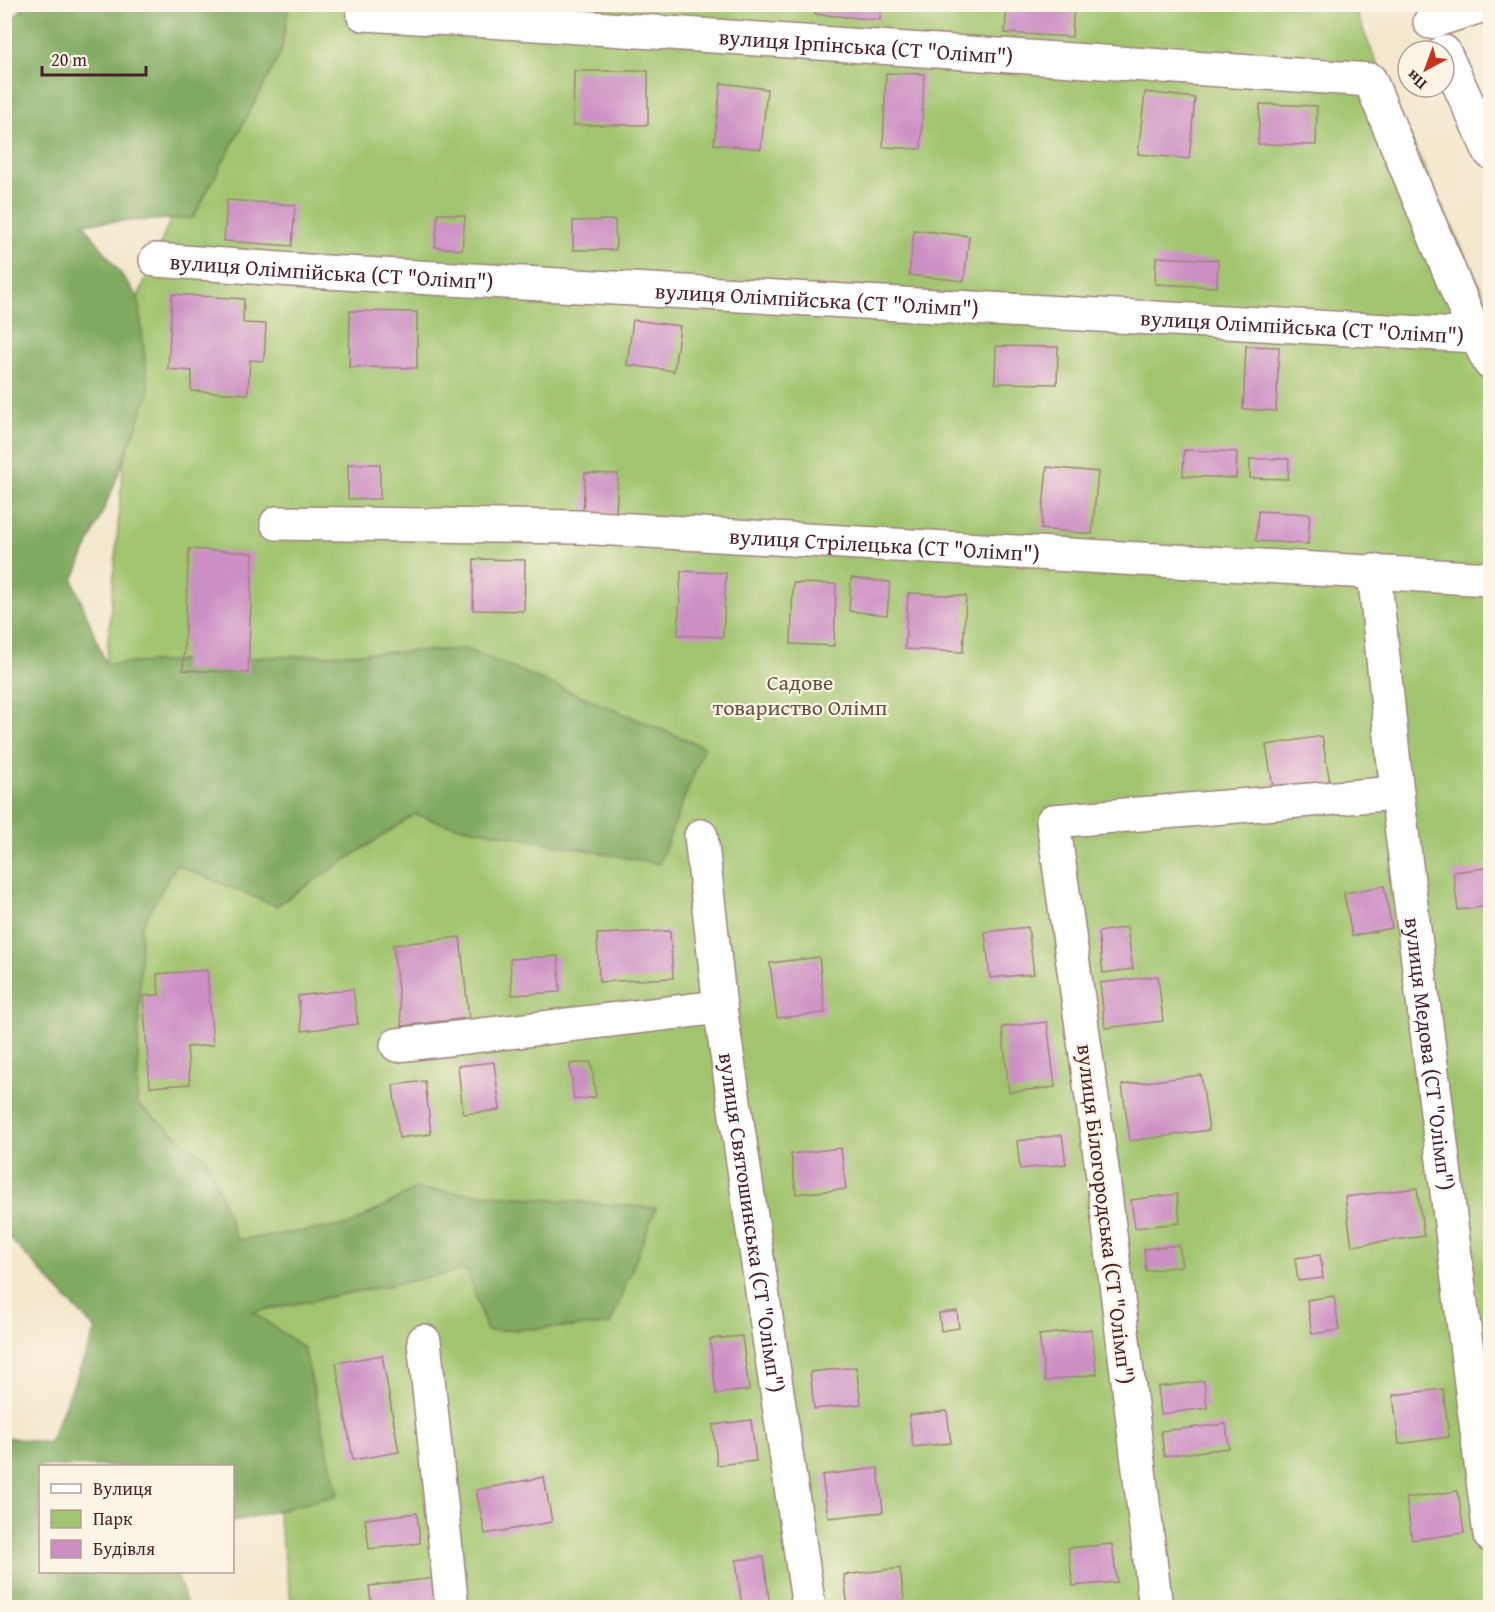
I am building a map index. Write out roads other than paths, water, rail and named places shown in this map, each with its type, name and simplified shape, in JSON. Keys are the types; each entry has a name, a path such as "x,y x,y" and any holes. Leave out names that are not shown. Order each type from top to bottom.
{"street":[{"path":"1437,39 1424,13 1487,4"},
{"name":"вулиця Ірпінська (СТ \"Олімп\")","path":"363,14 513,22 1370,80 1483,349"},
{"path":"1456,78 1491,152"},
{"name":"вулиця Олімпійська (СТ \"Олімп\")","path":"156,260 1483,349"},
{"name":"вулиця Стрілецька (СТ \"Олімп\")","path":"277,523 578,527 1491,579"},
{"name":"вулиця Медова (СТ \"Олімп\")","path":"1374,572 1397,793 1491,1535"},
{"name":"вулиця Білогородська (СТ \"Олімп\")","path":"1156,1608 1102,1169 1053,821 1397,793"},
{"name":"вулиця Святошинська (СТ \"Олімп\")","path":"701,836 720,1007 809,1608"},
{"path":"397,1045 720,1007"},
{"path":"424,1341 452,1608"}],"park label":[{"name":"Садове товариство Олімп","path":"800,694"}]}
